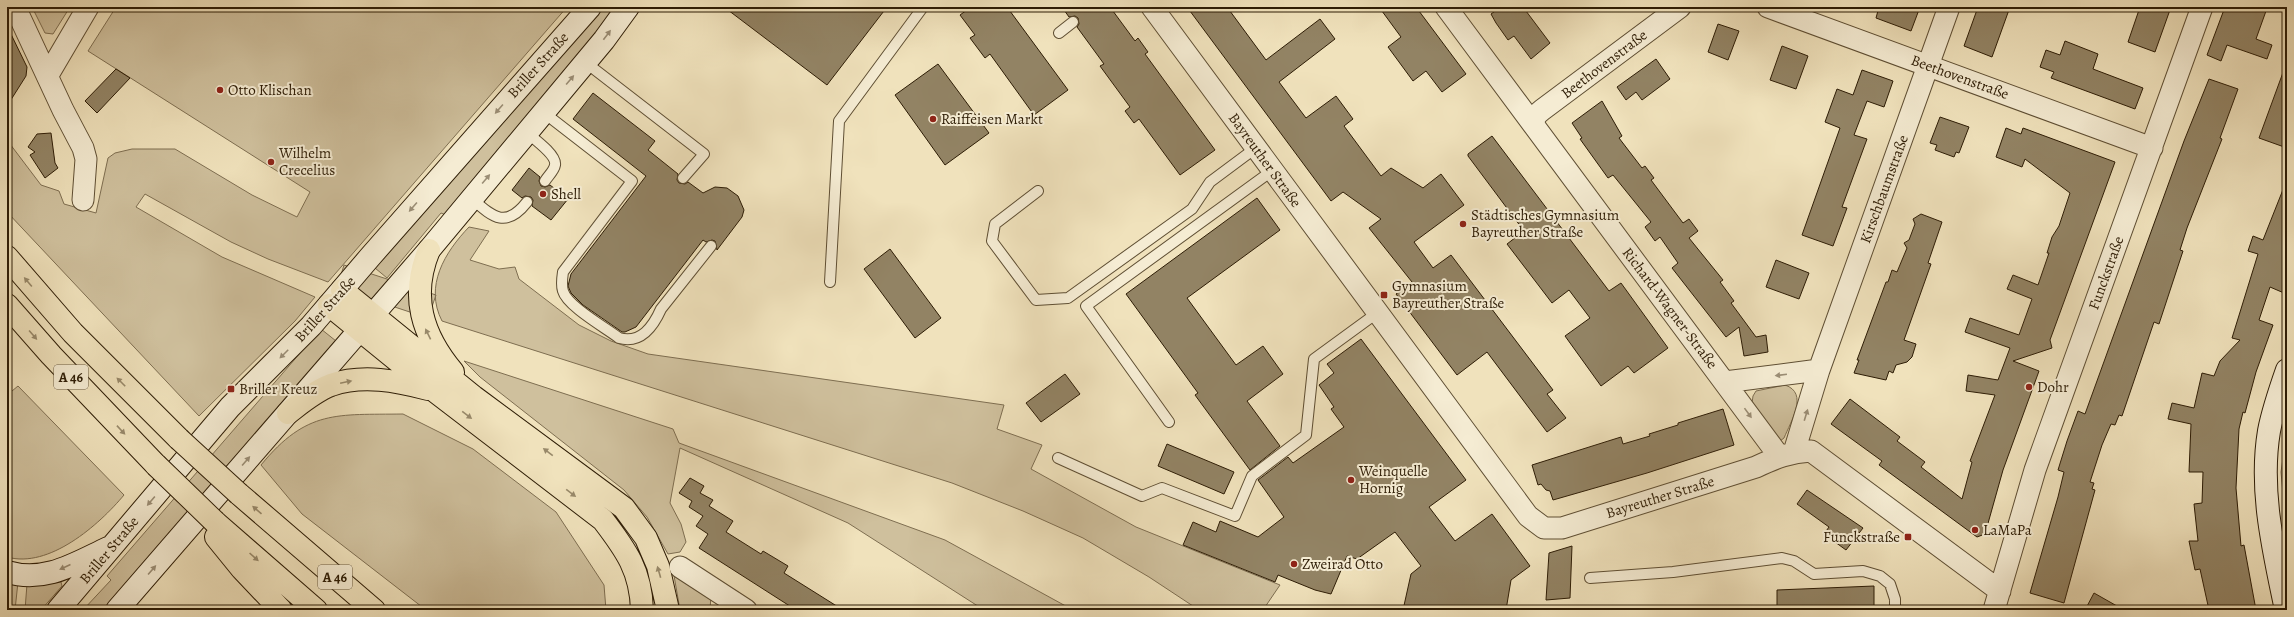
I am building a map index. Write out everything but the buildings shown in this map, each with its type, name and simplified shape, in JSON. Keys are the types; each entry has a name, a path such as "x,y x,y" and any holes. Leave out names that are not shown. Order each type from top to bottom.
{"highway":[{"path":"429,250 413,276 422,318 432,341 449,367 474,397"},
{"name":"A 46","path":"7,257 78,338 179,439 239,494 374,610"},
{"path":"336,297 378,346 604,520 621,542 635,567 642,590 642,610"},
{"name":"A 46","path":"7,305 51,355 156,465 187,495 212,525 316,610"},
{"path":"361,328 428,361 624,508 646,538 658,566 668,610"},
{"path":"288,413 332,385 358,379 405,383 436,392"},
{"path":"212,525 242,569 281,610"},
{"path":"297,544 390,610"}],"main road":[{"name":"Briller Straße","path":"58,610 114,546 230,407 311,326 370,256 590,7"},
{"path":"429,250 585,62 628,7"},
{"path":"117,610 361,328 413,276"},
{"path":"2286,610 2271,536 2266,459 2274,406 2287,370"},
{"path":"7,572 33,577 48,574 114,546"}],"street":[{"path":"15,7 48,75 64,113 83,148 86,159 83,200"},
{"path":"48,75 88,7"},
{"name":"Bayreuther Straße","path":"1152,7 1257,147 1377,313 1528,516 1544,528 1562,528 1756,467 1786,454 1811,451 1997,601"},
{"name":"Richard-Wagner-Straße","path":"1446,7 1725,382 1786,454"},
{"name":"Beethovenstraße","path":"1534,124 1535,116 1542,110 1680,7"},
{"name":"Beethovenstraße","path":"1768,7 2152,148"},
{"name":"Kirschbaumstraße","path":"1786,454 1819,370 1949,7"},
{"name":"Funckstraße","path":"1997,601 2035,470 2202,7"},
{"path":"1725,382 1819,370"},
{"path":"680,567 746,610"}],"lane":[{"path":"830,282 839,121 922,7"},
{"path":"1059,33 1073,22"},
{"path":"585,62 704,154 683,178"},
{"path":"543,112 632,181 563,272 561,282 563,293 569,302 619,338 627,340 637,338 647,332 656,321 661,309 711,246"},
{"path":"526,132 552,156 555,161 553,170 545,181"},
{"path":"1038,191 995,224 992,241 1036,300 1068,298 1192,209 1210,182 1257,147"},
{"path":"1169,422 1086,306 1273,170"},
{"path":"471,198 495,217 502,219 511,217 520,211 527,202"},
{"path":"1058,458 1142,496 1162,488 1235,516 1252,476 1306,435 1314,360 1377,313"},
{"path":"1590,578 1673,572 1782,558 1794,561 1814,574 1863,571 1880,576 1890,584 1895,598 1895,610"}],"shaded area":[{"path":"32,7 70,7 53,34 45,33"},
{"path":"116,7 567,7 328,282 268,259 231,242 145,194 136,207 222,257 315,297 295,321 199,416 7,212 7,140 41,185 59,191 64,204 96,213 108,158 115,153 132,149 175,149 252,195 297,217 310,192 88,51"},
{"path":"604,7 617,7 446,215 441,213 387,278 375,268"},
{"path":"469,227 489,231 470,260 499,269 515,267 519,279 579,325 611,341 648,354 1004,405 997,429 1042,445 1031,469 1136,527 1280,585 1263,610 1199,610 1149,577 1083,538 1023,511 952,483 442,321 437,308 435,295 436,282 445,258"},
{"path":"344,265 436,295 428,318 337,288"},
{"path":"321,329 336,341 105,610 83,610 111,580 107,576"},
{"path":"464,361 673,429 679,443 945,540 1073,610 984,610 848,523 680,448 670,503 681,524 686,542 680,552 668,554 647,517 624,490 480,377"},
{"path":"7,385 12,391 18,386 124,495 101,519 72,542 56,551 39,557 23,559 7,557"},
{"path":"1785,385 1792,389 1796,394 1797,401 1794,416 1784,438 1780,441 1752,403 1753,396 1756,391"},
{"path":"403,414 473,449 556,512 604,585 606,610 426,610 302,514 261,465 293,434 324,419 341,416"},
{"path":"2287,431 2287,536 2281,472"},
{"path":"672,564 711,595 710,610 680,610"},
{"path":"7,579 18,582 15,610 7,610"},
{"path":"57,579 61,582 62,586 41,610 25,610 27,584"}],"place":[{"name":"Otto Klischan","path":"220,90"},
{"name":"Raiffeisen Markt","path":"933,119"},
{"name":"Wilhelm Crecelius","path":"271,162"},
{"name":"Shell","path":"543,194"},
{"name":"Städtisches Gymnasium Bayreuther Straße","path":"1463,224"},
{"name":"Gymnasium Bayreuther Straße","path":"1384,295"},
{"name":"Dohr","path":"2029,387"},
{"name":"Briller Kreuz","path":"231,389"},
{"name":"Weinquelle Hornig","path":"1351,480"},
{"name":"LaMaPa","path":"1975,530"},
{"name":"Funckstraße","path":"1908,537"},
{"name":"Zweirad Otto","path":"1294,564"}]}
